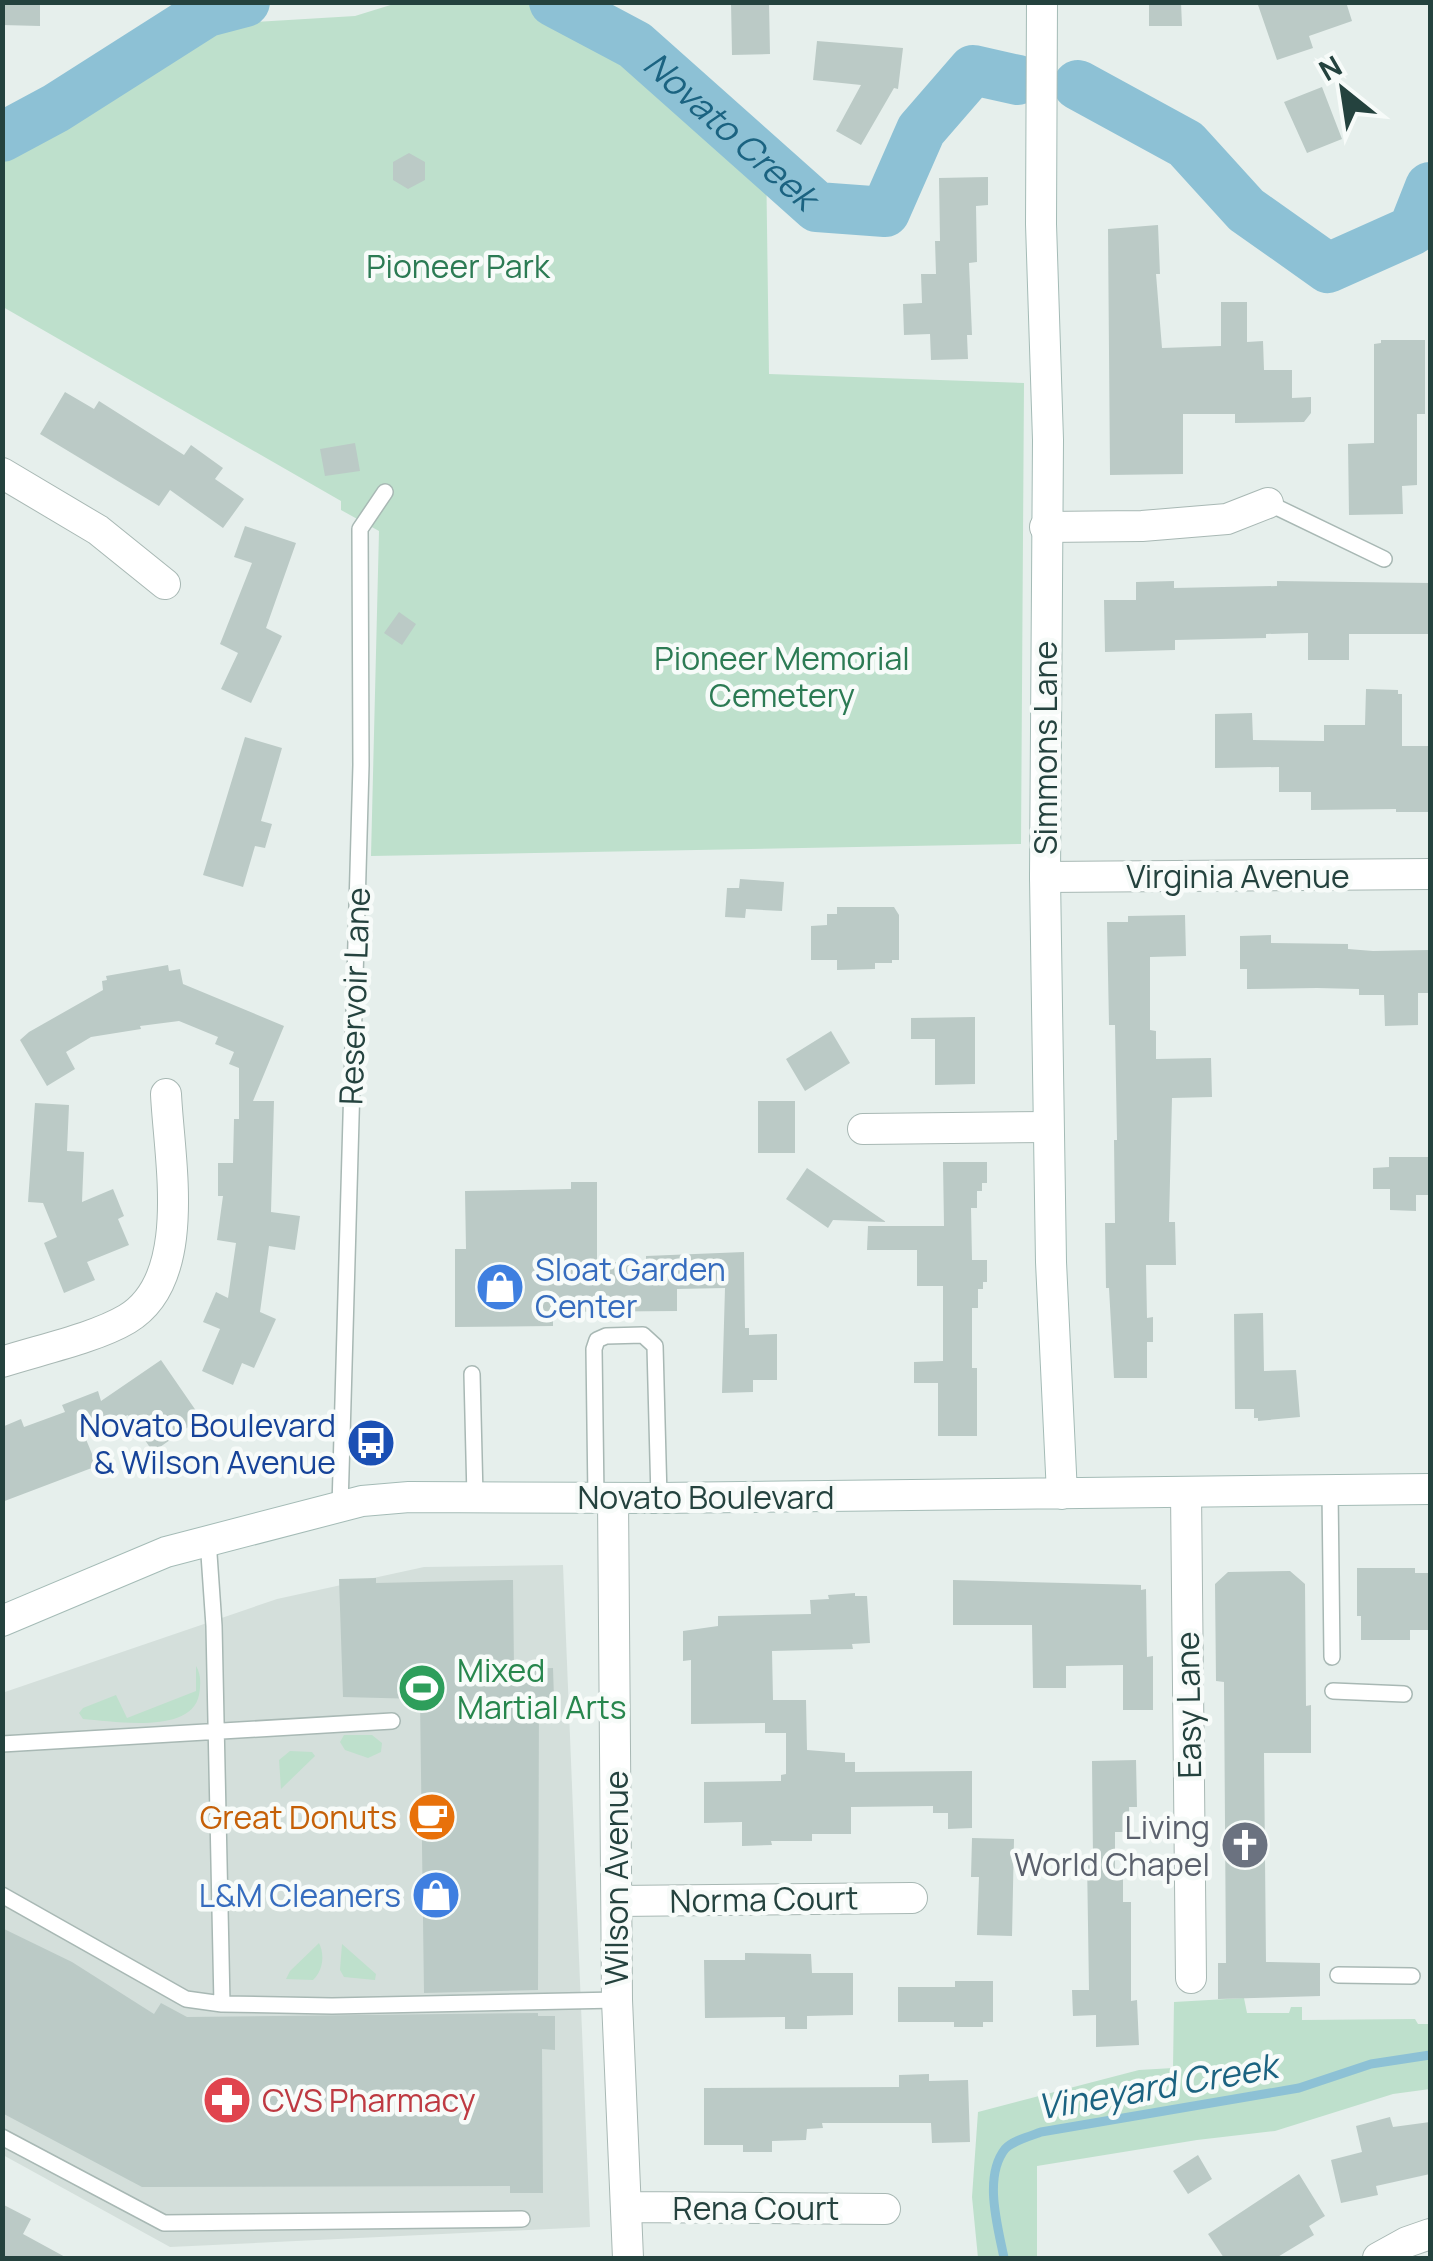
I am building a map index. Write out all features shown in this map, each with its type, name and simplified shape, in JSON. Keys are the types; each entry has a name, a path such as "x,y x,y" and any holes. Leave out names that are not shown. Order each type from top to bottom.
{"street":[{"name":"Simmons Lane","path":"1042,2 1042,224 1048,440 1048,1127 1062,1494"},
{"path":"2,473 98,530 165,584"},
{"path":"1045,527 1227,520 1268,503"},
{"name":"Virginia Avenue","path":"1045,878 1430,874"},
{"path":"2,1362 127,1319 154,1296 167,1264 173,1224 166,1094"},
{"path":"863,1129 1048,1127"},
{"name":"Novato Boulevard","path":"2,1621 166,1552 340,1507 409,1496 659,1498 1430,1489"},
{"name":"Easy Lane","path":"1186,1492 1191,1978"},
{"name":"Wilson Avenue","path":"604,1498 628,2258"},
{"name":"Norma Court","path":"617,1902 912,1898"},
{"name":"Rena Court","path":"627,2207 884,2209"},
{"path":"1378,2258 1430,2234"}],"lane":[{"name":"Reservoir Lane","path":"340,1507 361,765 360,529 385,492"},
{"path":"1268,503 1384,559"},
{"path":"604,1498 594,1350 597,1340 606,1336 643,1335 655,1346 659,1498"},
{"path":"472,1374 475,1498"},
{"path":"1330,1490 1332,1656"},
{"path":"208,1540 214,1626 222,2004"},
{"path":"1332,1690 1404,1694"},
{"path":"2,1744 392,1722"},
{"path":"2,1895 186,1999 222,2004 332,2006 617,2000"},
{"path":"1338,1976 1412,1976"},
{"path":"2,2137 164,2223 522,2219"}],"shaded area":[{"path":"563,1565 590,2227 170,2247 3,2155 2,1693 277,1599 424,1567"}],"green space":[{"name":"Pioneer Park","path":"397,3 555,3 641,77 714,93 766,153 769,374 1024,383 1021,844 371,856 379,531 341,510 341,501 3,307 3,124 155,49 255,22 355,16"},
{"path":"196,1666 199,1695 193,1708 182,1716 131,1723 83,1719 79,1713 116,1695 127,1718 196,1691"},
{"path":"344,1735 372,1735 382,1743 381,1752 368,1758 345,1750 340,1742"},
{"path":"290,1751 312,1752 315,1756 281,1789 279,1760"},
{"path":"319,1943 322,1963 313,1980 286,1979 290,1971"},
{"path":"342,1944 376,1974 375,1980 344,1977 340,1970"},
{"path":"1244,1998 1247,2013 1289,2013 1291,2007 1302,2007 1302,2020 1415,2019 1418,2024 1430,2024 1430,2089 1393,2094 1275,2131 1037,2166 1037,2258 978,2258 972,2197 978,2112 1139,2070 1173,2068 1174,2002"}],"building":[{"path":"2,2 40,2 40,26 2,25"},
{"path":"731,2 769,2 770,54 732,55"},
{"path":"1149,2 1181,2 1182,26 1149,26"},
{"path":"1257,2 1346,2 1352,21 1309,36 1313,48 1277,60"},
{"path":"817,41 903,48 898,89 894,88 861,145 836,131 861,85 813,80"},
{"path":"1322,87 1342,139 1307,153 1284,102"},
{"path":"409,153 425,162 425,180 408,189 393,180 393,162"},
{"path":"988,177 988,205 976,206 977,262 969,263 972,335 967,335 968,359 931,360 930,334 904,335 903,304 922,303 921,274 936,274 939,178"},
{"path":"1158,225 1160,274 1156,274 1162,348 1221,346 1221,302 1247,302 1247,342 1263,341 1264,370 1292,370 1292,398 1311,397 1311,413 1304,422 1235,423 1235,414 1183,414 1183,474 1110,475 1108,229"},
{"path":"1381,340 1425,340 1425,414 1417,414 1417,485 1402,486 1403,514 1349,515 1348,444 1374,443 1374,344"},
{"path":"65,392 94,409 99,401 184,455 191,445 223,468 215,479 244,499 223,528 170,490 159,506 40,434"},
{"path":"355,443 360,471 325,476 320,449"},
{"path":"245,526 296,543 266,628 282,636 251,703 221,689 238,653 220,644 252,563 234,557"},
{"path":"1174,581 1174,588 1277,586 1277,581 1430,583 1430,634 1349,634 1349,660 1308,660 1308,633 1175,640 1175,650 1105,652 1104,600 1136,600 1136,582"},
{"path":"399,612 416,624 402,645 384,633"},
{"path":"1366,689 1398,690 1402,694 1402,746 1430,746 1430,812 1311,810 1311,792 1279,792 1279,767 1215,768 1215,714 1252,713 1253,740 1324,741 1324,725 1365,725"},
{"path":"245,737 282,748 261,821 272,824 265,848 255,846 243,887 203,875"},
{"path":"740,879 784,882 782,911 746,909 745,918 725,917 727,888 739,888"},
{"path":"837,907 894,907 899,915 899,960 875,963 875,969 837,970 837,960 811,960 811,926 827,925 827,914 837,914"},
{"path":"1185,915 1186,956 1150,957 1150,1030 1156,1031 1156,1059 1211,1058 1212,1097 1172,1098 1169,1222 1175,1222 1176,1265 1146,1265 1147,1318 1153,1317 1153,1342 1147,1342 1147,1378 1114,1378 1105,1223 1115,1223 1117,1140 1115,1025 1109,1025 1107,922 1128,922 1128,916"},
{"path":"1271,935 1271,943 1348,944 1348,949 1373,951 1430,950 1430,993 1418,993 1418,1025 1385,1026 1384,995 1359,995 1359,989 1247,989 1247,969 1240,969 1240,936"},
{"path":"168,965 169,971 180,969 183,984 284,1026 253,1101 274,1101 271,1212 300,1216 295,1250 269,1246 260,1312 276,1319 254,1368 242,1363 233,1385 202,1371 220,1329 203,1322 216,1292 228,1298 236,1243 217,1240 223,1196 218,1196 218,1163 233,1163 234,1119 239,1119 239,1068 229,1064 234,1052 215,1044 218,1037 179,1021 140,1026 141,1029 91,1037 66,1052 75,1069 47,1086 20,1040 103,990 106,976"},
{"path":"975,1017 975,1084 935,1085 935,1039 911,1039 911,1018"},
{"path":"831,1031 850,1063 805,1091 786,1059"},
{"path":"758,1101 795,1101 795,1153 758,1153"},
{"path":"35,1103 69,1105 67,1151 84,1152 82,1202 113,1189 124,1216 118,1219 129,1245 87,1262 95,1280 64,1293 44,1243 57,1237 43,1203 28,1202"},
{"path":"1389,1157 1429,1157 1429,1195 1416,1195 1416,1211 1390,1210 1390,1189 1373,1189 1373,1168 1389,1167"},
{"path":"943,1162 987,1162 987,1183 982,1183 982,1191 977,1191 977,1208 971,1208 972,1260 987,1260 987,1282 983,1282 983,1289 978,1289 978,1308 972,1308 977,1436 938,1436 938,1383 914,1383 914,1362 943,1361 943,1286 917,1286 917,1250 867,1250 868,1226 944,1226"},
{"path":"807,1168 886,1222 833,1220 828,1228 786,1199"},
{"path":"571,1182 597,1182 597,1262 646,1262 646,1256 744,1252 745,1328 749,1328 749,1335 777,1334 777,1380 753,1380 753,1392 722,1393 725,1288 677,1289 677,1311 553,1312 553,1326 455,1327 455,1249 466,1249 465,1191 571,1189"},
{"path":"1263,1313 1264,1371 1296,1370 1300,1417 1258,1421 1254,1409 1235,1409 1234,1314"},
{"path":"161,1360 201,1418 153,1452 128,1415 83,1432 97,1466 2,1502 2,1427 21,1419 24,1427 65,1412 62,1405 98,1391 101,1401"},
{"path":"1357,1568 1415,1568 1415,1573 1430,1573 1430,1630 1410,1630 1410,1640 1361,1640"},
{"name":"Living World Chapel","path":"1290,1571 1305,1584 1306,1706 1311,1705 1311,1753 1264,1753 1266,1962 1320,1963 1320,1996 1218,1999 1218,1963 1226,1963 1224,1682 1216,1681 1215,1584 1228,1572"},
{"path":"376,1578 376,1583 513,1580 514,1669 553,1668 554,1699 539,1700 538,1990 424,1993 420,1699 343,1697 339,1579"},
{"path":"953,1580 1141,1585 1141,1590 1146,1589 1147,1657 1153,1656 1153,1710 1123,1710 1123,1665 1066,1666 1066,1688 1033,1688 1032,1625 953,1625"},
{"path":"855,1593 867,1596 870,1643 852,1644 853,1649 772,1651 773,1700 806,1700 807,1750 845,1753 845,1762 855,1762 855,1772 972,1771 972,1828 948,1829 948,1813 933,1813 933,1806 851,1807 851,1834 812,1834 812,1841 742,1846 742,1822 704,1823 704,1782 781,1781 781,1775 786,1774 786,1733 765,1733 765,1723 691,1724 691,1660 683,1661 683,1631 718,1626 718,1616 811,1614 810,1600"},
{"path":"1136,1760 1137,1807 1129,1807 1130,1832 1115,1832 1115,1878 1123,1878 1123,1902 1131,1902 1131,2001 1137,2000 1139,2045 1096,2047 1096,2015 1073,2016 1072,1990 1089,1990 1087,1859 1093,1859 1092,1761"},
{"path":"972,1838 1014,1839 1012,1936 977,1935 979,1877 971,1877"},
{"path":"2,1928 72,1962 154,2014 161,2003 187,2017 538,2013 555,2016 555,2050 542,2049 543,2193 510,2193 510,2186 142,2187 2,2113"},
{"path":"745,1953 811,1954 812,1973 853,1973 853,2015 807,2016 807,2029 785,2029 785,2017 705,2018 704,1960 745,1960"},
{"path":"955,1981 993,1981 993,2022 983,2022 983,2027 954,2027 954,2022 898,2022 898,1987 955,1987"},
{"path":"929,2074 929,2081 968,2080 970,2142 932,2143 931,2123 822,2123 823,2128 807,2129 806,2140 772,2141 772,2152 743,2152 743,2145 704,2145 704,2088 899,2087 899,2075"},
{"path":"1390,2117 1393,2127 1430,2122 1430,2174 1376,2186 1378,2195 1341,2203 1331,2160 1362,2152 1356,2126"},
{"path":"1198,2155 1212,2179 1188,2194 1173,2171"},
{"path":"1299,2174 1325,2216 1309,2226 1314,2235 1276,2258 1224,2258 1208,2234"},
{"path":"2,2204 31,2219 23,2234 67,2258 2,2258"}],"waterway":[{"name":"Novato Creek","path":"2,137 56,108 207,12 245,2"},
{"name":"Novato Creek","path":"554,2 635,45 817,207 885,212 921,130 973,70 1018,80"},
{"name":"Novato Creek","path":"1078,85 1186,144 1246,210 1328,268 1413,230 1430,187"},
{"name":"Vineyard Creek","path":"1004,2258 993,2188 998,2160 1017,2141 1041,2132 1299,2088 1371,2064 1430,2055"}],"place":[{"name":"Sloat Garden Center","path":"500,1287"},
{"name":"Novato Boulevard & Wilson Avenue","path":"371,1443"},
{"name":"Mixed Martial Arts","path":"422,1688"},
{"name":"Great Donuts","path":"432,1817"},
{"name":"Living World Chapel","path":"1245,1845"},
{"name":"L&M Cleaners","path":"436,1895"},
{"name":"CVS Pharmacy","path":"227,2100"}],"park label":[{"name":"Pioneer Memorial Cemetery","path":"782,676"}]}
